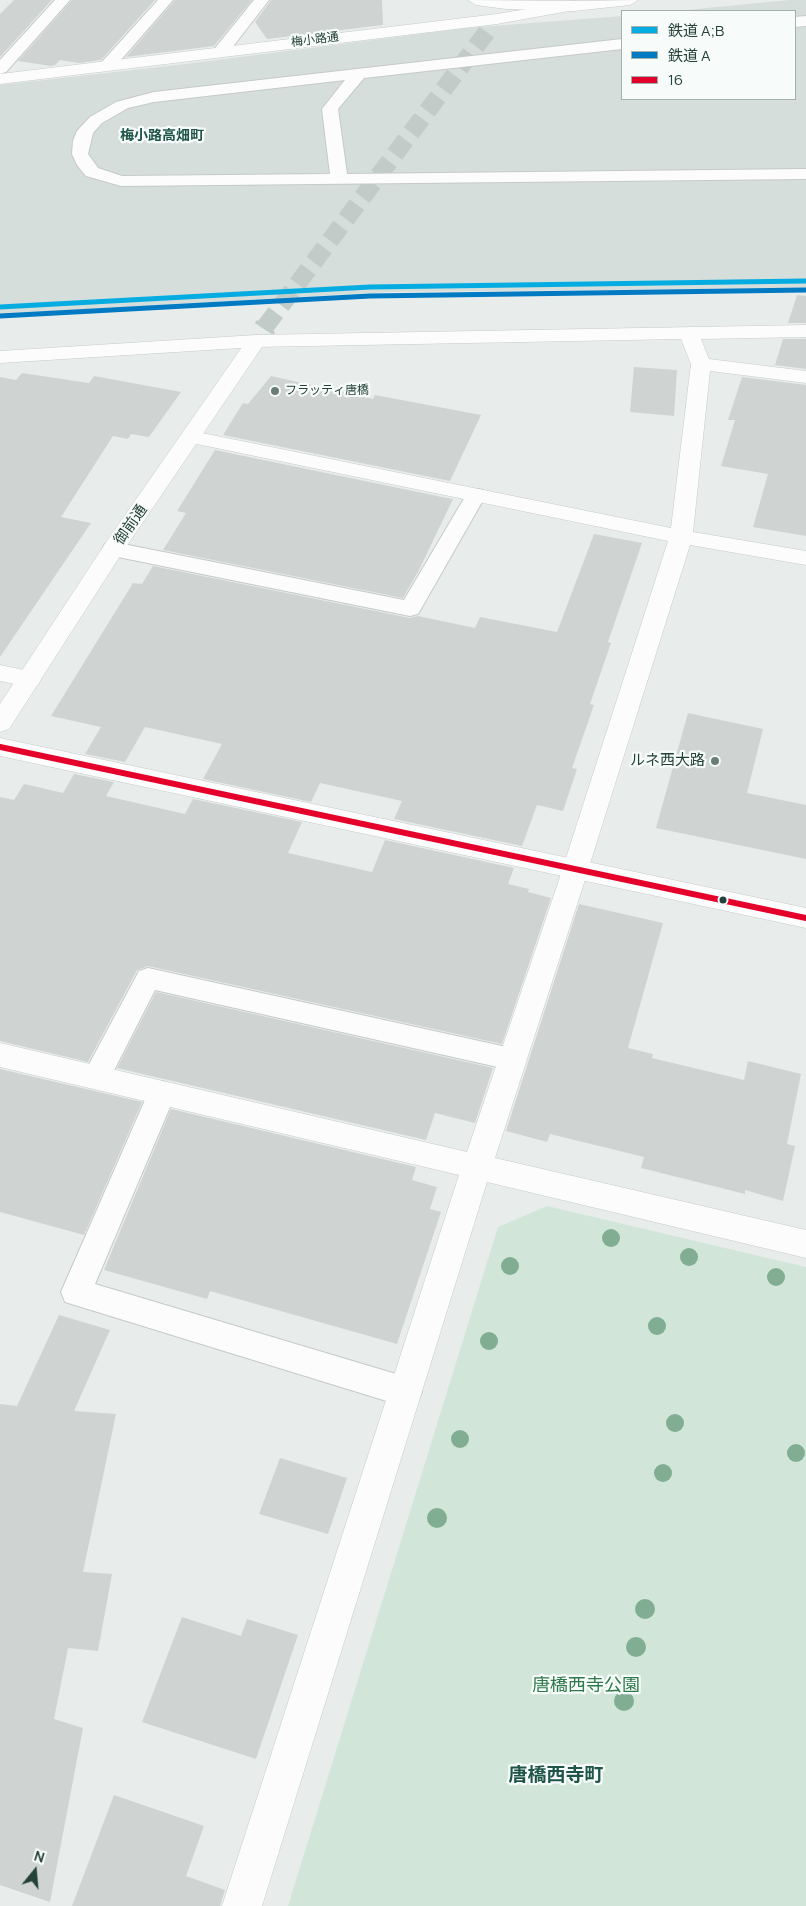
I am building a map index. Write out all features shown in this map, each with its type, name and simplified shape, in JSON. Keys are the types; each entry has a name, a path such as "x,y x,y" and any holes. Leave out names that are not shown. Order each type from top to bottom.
{"street":[{"path":"476,0 574,6"},
{"name":"梅小路通","path":"0,79 222,50 494,22 574,6 630,0"},
{"path":"494,22 508,2"},
{"path":"0,357 260,335 806,331"},
{"path":"242,1906 511,1059 681,537 701,364 689,333"},
{"name":"御前通","path":"0,723 114,549 260,335"},
{"path":"701,364 806,377"},
{"path":"192,437 681,537 806,558"},
{"path":"0,673 29,679"},
{"path":"0,747 806,918"},
{"path":"0,1055 806,1244"}],"lane":[{"path":"0,69 63,0"},
{"path":"107,66 166,0"},
{"path":"222,50 262,0"},
{"path":"621,44 358,75 317,77 154,97 122,105 96,120 85,131 81,141 80,154 84,165 92,172 121,181 806,174"},
{"path":"340,178 330,108 358,75"},
{"path":"114,549 410,609 476,495"},
{"path":"96,1078 148,978 511,1059"},
{"path":"162,1093 76,1292 406,1392"}],"shaded area":[{"path":"806,0 806,288 391,292 0,314 0,85 186,64 466,28 621,16 621,100 796,100 796,10 685,10"}],"green space":[{"name":"唐橋西寺公園","path":"547,1206 806,1267 806,1906 288,1906 498,1227"}],"building":[{"path":"14,0 52,0 0,57 0,14"},
{"path":"72,0 155,0 101,60 79,63 60,60 51,66 18,61"},
{"path":"175,0 252,0 214,46 126,57"},
{"path":"271,0 382,0 383,25 267,39 255,22"},
{"path":"797,295 806,296 806,323 788,323"},
{"path":"783,339 806,339 806,369 775,365"},
{"path":"634,367 677,370 674,416 630,412"},
{"path":"22,373 89,383 94,376 181,392 149,437 131,434 128,439 113,436 61,517 91,523 0,657 0,377 16,380"},
{"path":"271,376 373,399 375,395 481,415 450,481 223,435 243,403 248,404"},
{"path":"742,377 806,385 806,536 753,527 768,474 721,466 735,420 728,420"},
{"path":"215,450 453,499 419,570 403,598 163,550 186,513 177,511"},
{"path":"594,534 642,543 608,642 611,643 590,704 594,705 572,768 577,769 563,811 537,805 522,846 394,819 402,801 320,783 311,802 203,779 222,744 145,727 125,762 85,754 101,727 51,716 133,583 142,584 153,566 410,618 418,616 475,628 480,617 557,632"},
{"name":"ルネ西大路","path":"688,713 763,729 747,793 806,805 806,859 656,828"},
{"path":"74,774 114,782 106,796 185,814 193,799 302,822 288,853 372,872 385,840 514,868 508,884 529,889 528,892 551,898 502,1044 148,966 137,970 88,1062 0,1041 0,797 14,800 24,784 63,793"},
{"path":"579,904 663,923 628,1048 653,1054 652,1058 744,1080 748,1061 801,1074 787,1144 795,1146 783,1201 745,1190 745,1194 641,1168 644,1157 550,1134 547,1142 506,1131"},
{"path":"156,992 493,1068 475,1123 435,1113 426,1140 117,1068"},
{"path":"0,1069 142,1102 84,1235 0,1212"},
{"path":"171,1109 416,1167 412,1180 437,1187 430,1209 441,1212 397,1344 210,1291 207,1299 104,1270"},
{"path":"59,1315 110,1330 74,1411 116,1414 83,1572 112,1574 98,1651 68,1648 54,1719 83,1728 50,1902 0,1885 0,1404 17,1406"},
{"path":"280,1458 347,1478 328,1534 259,1514"},
{"path":"182,1617 241,1636 247,1619 298,1635 256,1759 142,1722"},
{"path":"114,1795 204,1826 186,1876 225,1890 220,1906 72,1906"}],"tunnel":[{"path":"265,327 492,25"}],"rail line":[{"name":"A;B","path":"0,307 370,287 806,281"},
{"name":"A","path":"0,316 370,296 806,290"}],"transit line":[{"name":"16","path":"0,747 806,918"}],"place":[{"name":"フラッティ唐橋","path":"275,391"},
{"name":"ルネ西大路","path":"715,761"}],"district":[{"name":"梅小路高畑町","path":"162,136"},
{"name":"唐橋西寺町","path":"556,1776"}]}
